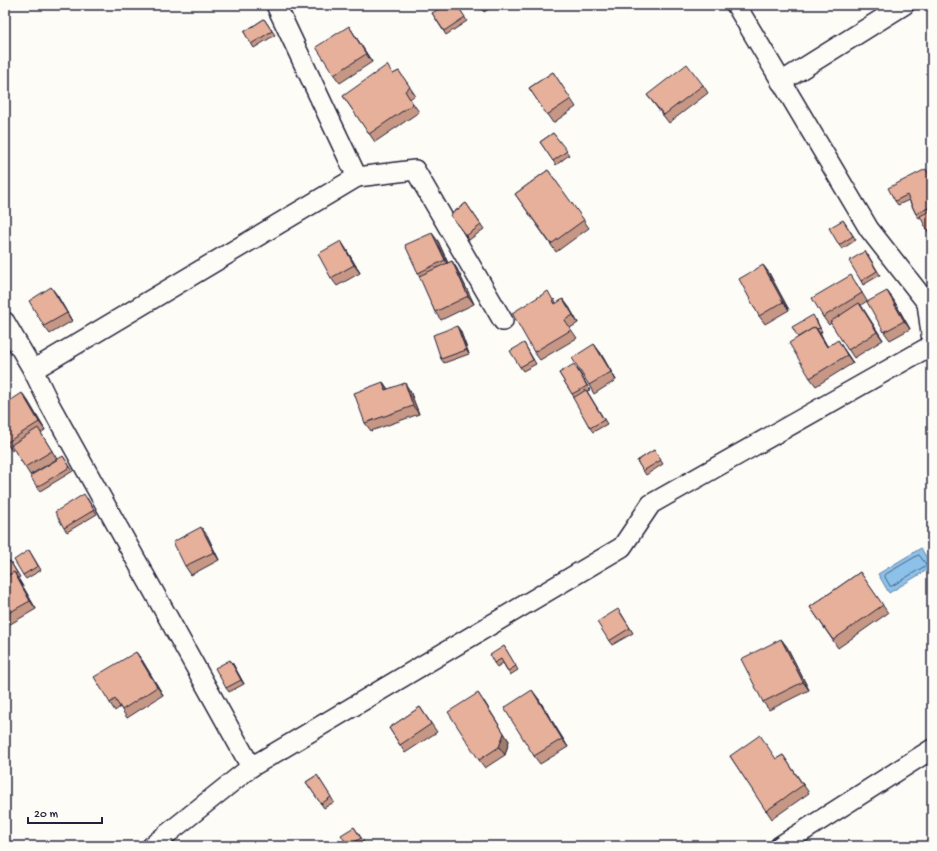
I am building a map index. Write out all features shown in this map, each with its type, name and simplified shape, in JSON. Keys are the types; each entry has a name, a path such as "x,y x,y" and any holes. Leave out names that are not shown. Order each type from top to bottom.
{"street":[{"path":"276,5 357,177"},
{"path":"736,5 869,229 930,302 932,340"},
{"path":"781,82 904,5"},
{"path":"33,370 357,177 415,170 503,321"},
{"path":"5,322 33,370 54,412 251,767"},
{"path":"152,846 251,767 622,547 651,504 932,345"},
{"path":"780,846 932,748"}],"water":[{"path":"921,548 932,567 889,593 878,574"}],"building":[{"path":"445,5 457,5 465,17 444,31 432,13"},
{"path":"479,5 486,5 481,8"},
{"path":"264,19 272,31 251,44 244,32"},
{"path":"349,26 366,54 334,75 316,47"},
{"path":"687,64 703,85 664,115 647,95"},
{"path":"387,65 393,74 399,71 410,87 405,91 413,104 369,134 343,96"},
{"path":"553,72 571,99 547,115 529,88"},
{"path":"553,133 567,151 553,161 540,142"},
{"path":"926,169 932,181 932,183 930,183 932,186 932,206 916,214 907,195 895,201 888,188"},
{"path":"548,170 584,220 551,244 515,194"},
{"path":"466,203 481,225 466,236 450,215"},
{"path":"932,210 932,228 927,230 920,216"},
{"path":"843,220 853,236 839,245 829,228"},
{"path":"432,233 445,260 418,273 405,245"},
{"path":"341,241 354,265 331,278 318,254"},
{"path":"865,251 877,271 861,281 849,261"},
{"path":"452,261 468,296 435,312 419,276"},
{"path":"763,265 783,302 759,316 739,279"},
{"path":"851,275 862,293 823,317 812,298"},
{"path":"51,287 67,313 44,326 29,301"},
{"path":"548,291 555,304 563,299 573,315 565,320 571,330 534,352 512,313"},
{"path":"887,291 904,321 884,332 867,302"},
{"path":"859,303 877,332 848,350 830,322"},
{"path":"813,315 820,328 817,329 815,327 798,337 792,327"},
{"path":"457,326 466,350 441,359 433,335"},
{"path":"815,327 827,347 838,340 847,355 810,378 789,343"},
{"path":"524,343 533,360 520,367 510,351"},
{"path":"594,344 611,372 589,385 572,358"},
{"path":"574,364 587,386 572,394 559,373"},
{"path":"383,382 385,390 405,383 413,406 365,423 354,393"},
{"path":"586,390 604,420 590,428 573,398"},
{"path":"22,393 39,422 6,443 5,404"},
{"path":"38,428 52,451 25,467 11,445"},
{"path":"654,450 661,460 643,471 637,461"},
{"path":"63,456 70,467 37,487 30,476"},
{"path":"84,494 94,510 64,528 55,512"},
{"path":"201,527 214,552 185,566 173,542"},
{"path":"29,550 38,566 23,575 14,560"},
{"path":"10,561 17,573 15,574 14,572 5,577 5,564"},
{"path":"14,572 30,601 5,615 5,577"},
{"path":"860,572 883,605 833,640 810,607"},
{"path":"618,609 630,628 609,641 597,622"},
{"path":"781,639 803,682 763,702 741,659"},
{"path":"504,646 516,666 508,671 501,659 494,663 490,655"},
{"path":"136,652 157,687 122,710 115,699 110,703 94,677"},
{"path":"230,660 241,680 226,688 215,668"},
{"path":"532,690 562,739 534,756 504,708"},
{"path":"478,693 504,733 499,747 479,760 448,712"},
{"path":"420,707 431,724 400,745 389,728"},
{"path":"760,735 776,759 783,755 803,785 766,811 730,756"},
{"path":"317,775 331,797 321,804 306,782"},
{"path":"354,827 361,838 348,846 341,835"}]}
